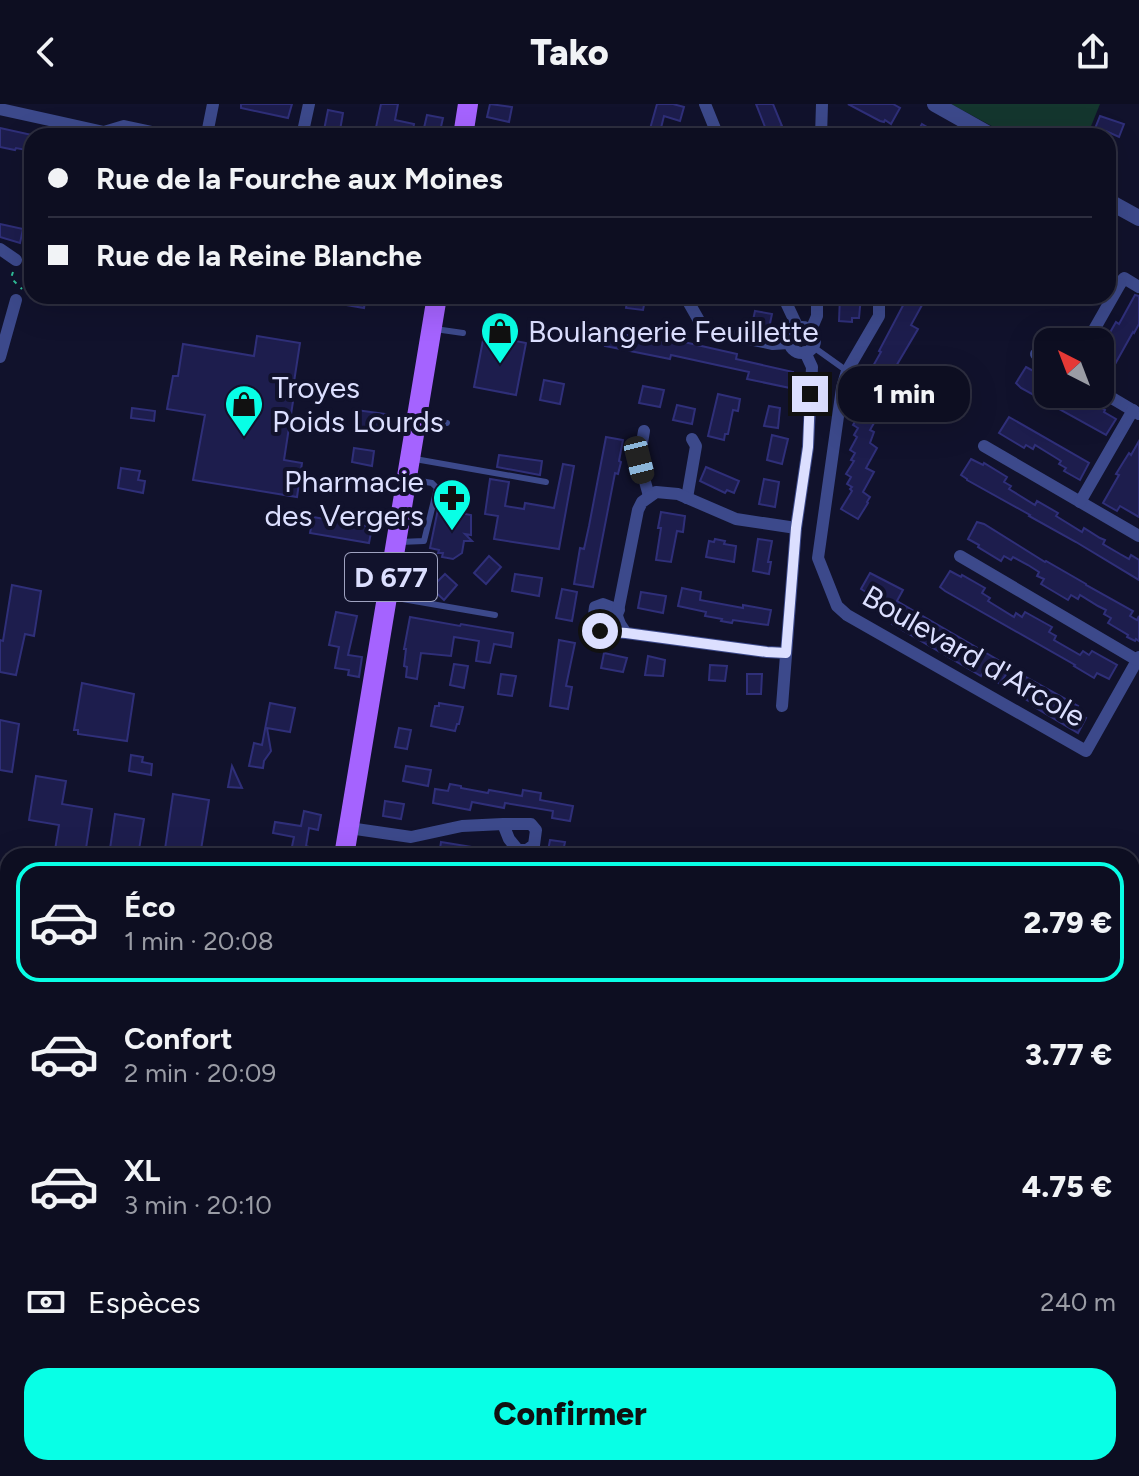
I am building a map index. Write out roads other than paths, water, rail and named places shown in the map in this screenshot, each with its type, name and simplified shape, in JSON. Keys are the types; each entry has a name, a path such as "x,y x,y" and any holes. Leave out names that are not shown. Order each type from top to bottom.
{"main road":[{"path":"464,128 468,104"},
{"name":"D 677","path":"345,848 436,304"}],"street":[{"path":"208,128 213,104"},
{"path":"304,128 309,104"},
{"path":"705,104 715,128"},
{"path":"821,128 822,104"},
{"path":"935,104 978,128"},
{"path":"0,109 79,128"},
{"path":"1116,205 1139,218"},
{"path":"0,249 16,260"},
{"path":"1116,291 1124,278 1139,287"},
{"path":"1116,281 1120,284"},
{"path":"0,357 16,300"},
{"path":"690,304 701,324 710,331 773,344 789,343"},
{"path":"782,706 796,528 808,447 812,367 809,349 814,338 804,329 788,304"},
{"path":"809,349 801,352 794,349 789,343 790,335 804,329 817,316 817,304"},
{"name":"Boulevard d'Arcole","path":"879,304 879,316 847,371 842,388 818,558 837,606 847,615 1086,751 1138,658"},
{"path":"1095,328 1109,304"},
{"path":"1080,502 1136,412 1114,399"},
{"path":"644,431 639,460 649,496"},
{"path":"687,498 696,446 692,439"},
{"path":"984,446 1139,536"},
{"path":"626,633 617,616 638,510 649,496 656,492 667,493 736,519 796,528"},
{"path":"960,556 1138,658"},
{"path":"619,610 603,604 595,607 593,622 600,631 786,653"},
{"path":"349,828 411,837 462,826 503,824"}],"lane":[{"path":"432,328 463,333"},
{"path":"809,349 847,371"},
{"path":"417,417 447,423"},
{"path":"408,469 546,482"},
{"path":"396,543 424,541 437,488 408,469"},
{"path":"388,596 495,615"}],"place":[{"name":"Boulangerie Feuillette","path":"500,365"},
{"name":"Troyes Poids Lourds","path":"244,438"},
{"name":"Pharmacie des Vergers","path":"452,532"}]}
